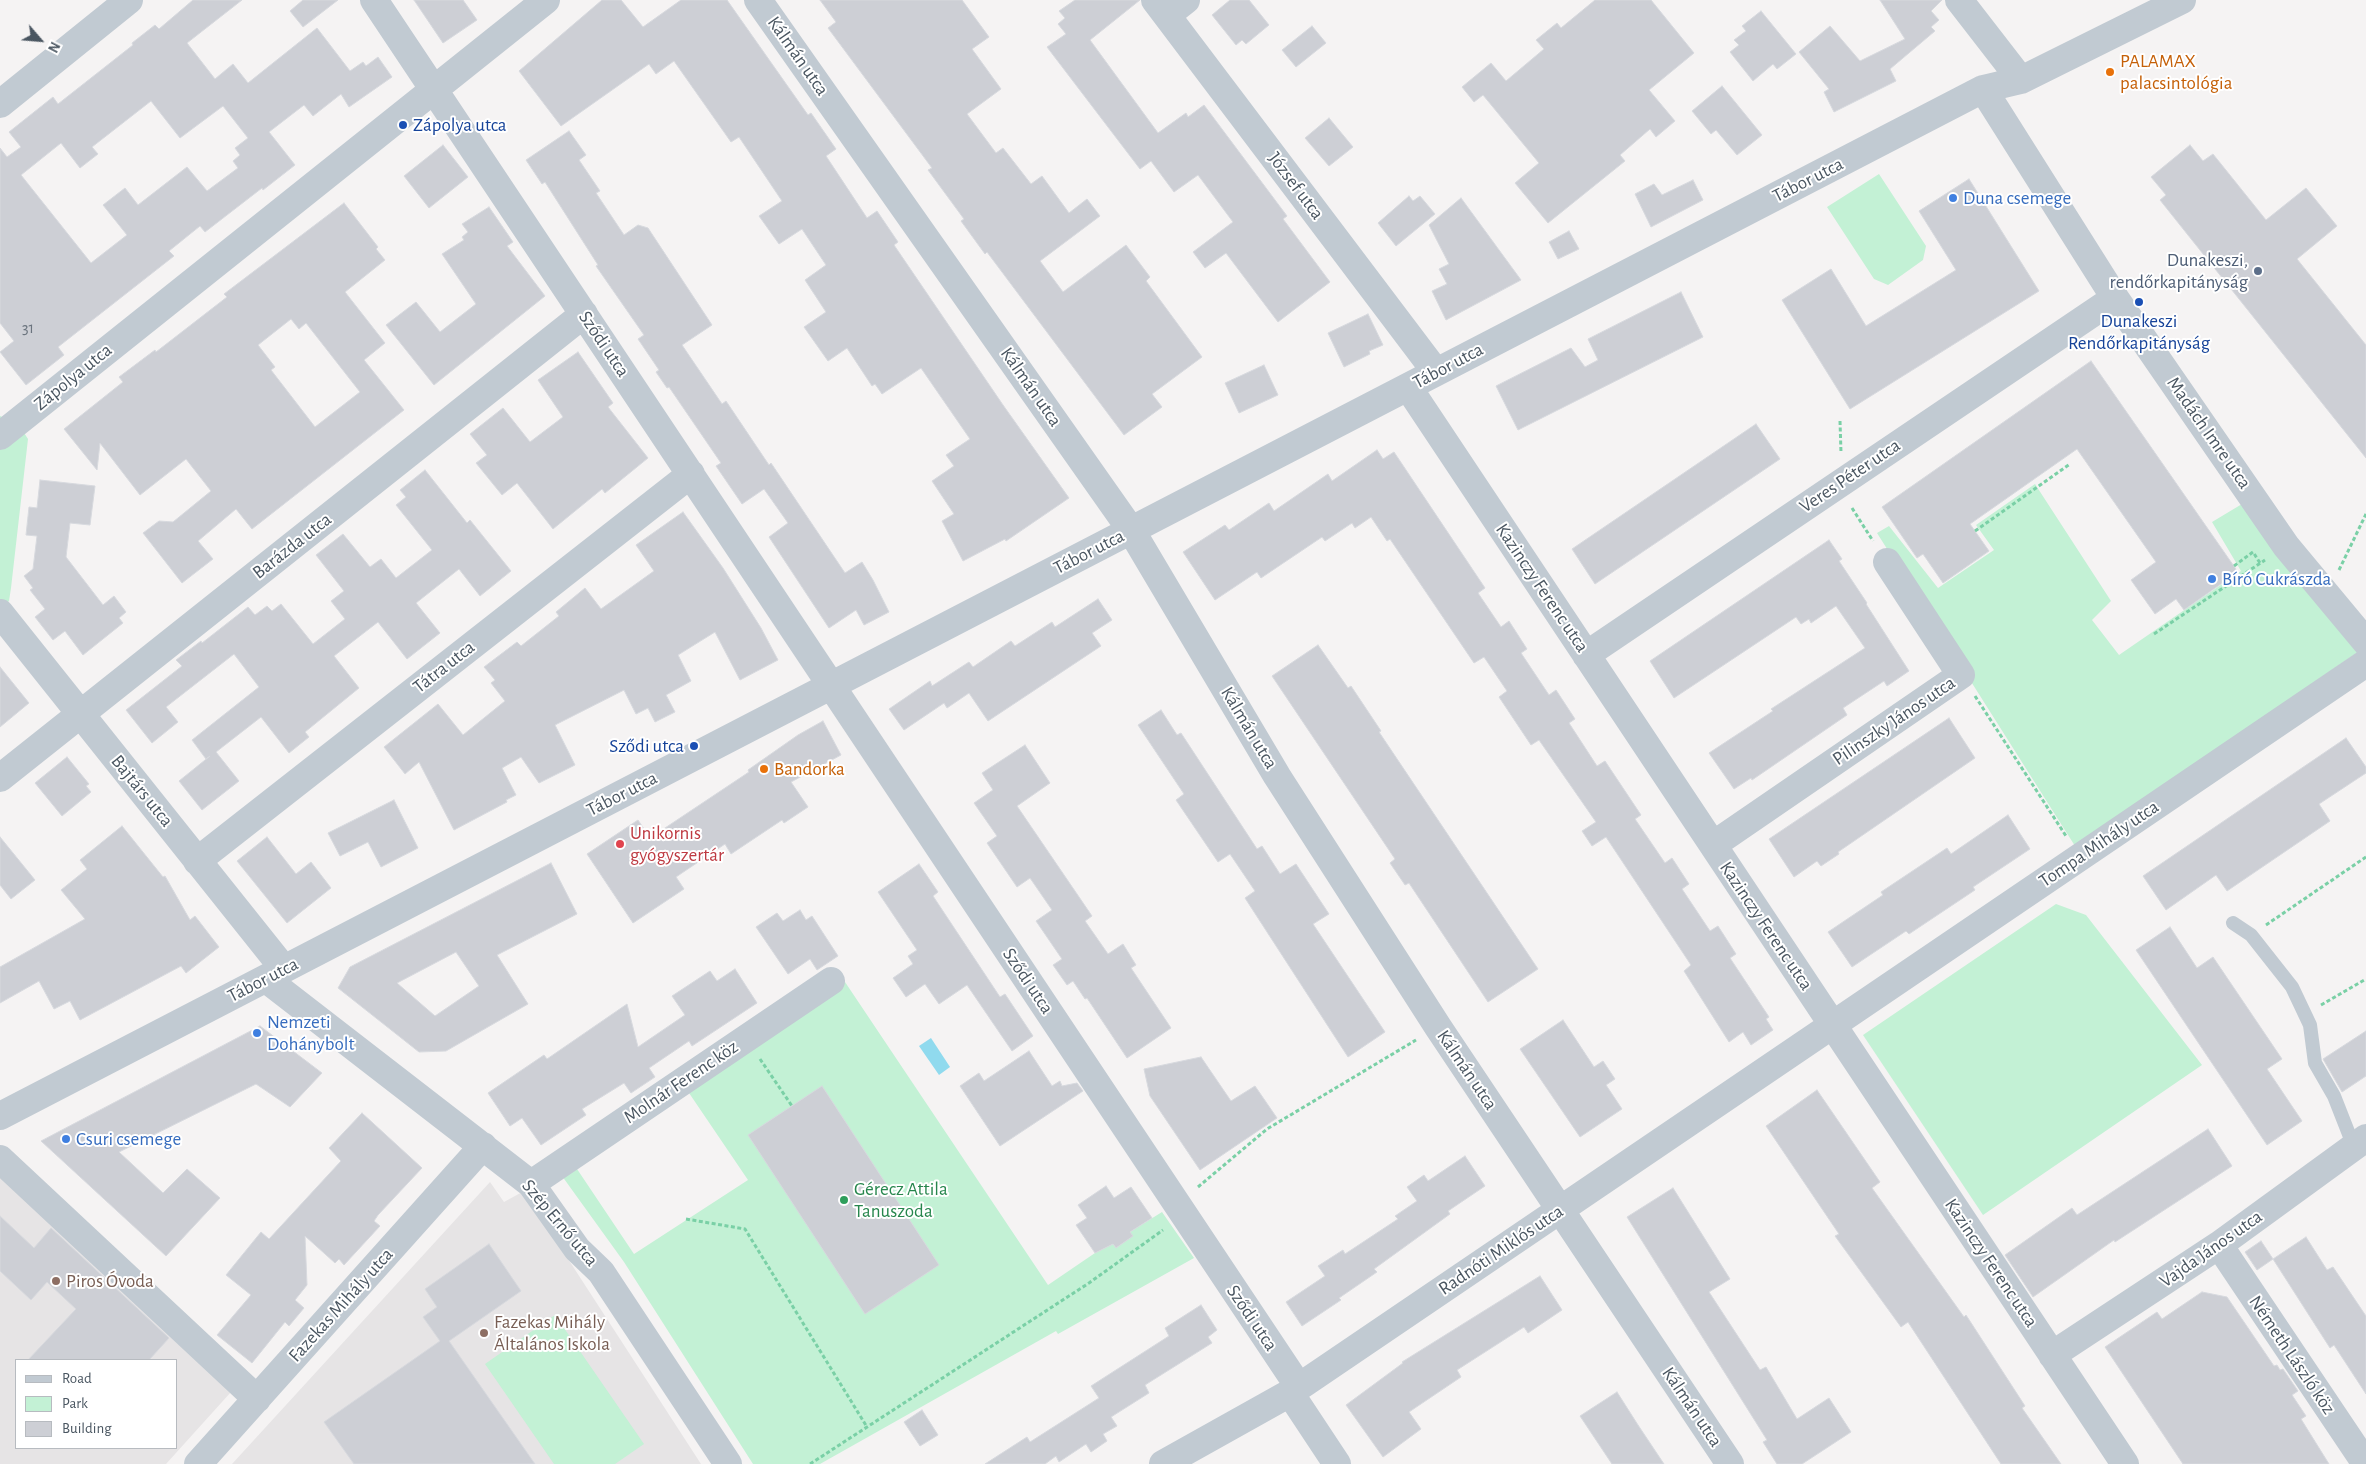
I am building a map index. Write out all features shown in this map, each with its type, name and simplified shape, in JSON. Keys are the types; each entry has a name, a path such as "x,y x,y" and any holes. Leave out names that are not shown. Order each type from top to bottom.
{"street":[{"path":"0,104 129,0"},
{"name":"Sződi utca","path":"374,0 1177,1205 1294,1390 1337,1464"},
{"name":"Zápolya utca","path":"0,436 546,0"},
{"name":"Kálmán utca","path":"758,0 1132,530 1278,776 1438,1027 1730,1464"},
{"path":"1959,0 2021,80"},
{"name":"Tábor utca","path":"0,1116 1983,89 2021,80 2182,0"},
{"name":"József utca","path":"1169,5 1436,372"},
{"name":"Madách Imre utca","path":"1983,89 2115,298 2286,546 2366,642"},
{"name":"Veres Péter utca","path":"1586,655 2115,298"},
{"name":"Barázda utca","path":"0,778 584,314"},
{"name":"Kazinczy Ferenc utca","path":"1408,387 2125,1464"},
{"name":"Tátra utca","path":"198,860 691,474"},
{"name":"Pilinszky János utca","path":"1713,845 1961,675 1887,562"},
{"name":"Bajtárs utca","path":"0,613 198,860 275,974"},
{"name":"Tompa Mihály utca","path":"1832,1025 2366,663"},
{"name":"Szép Ernő utca","path":"275,974 531,1184 577,1249 601,1272 728,1464"},
{"name":"Molnár Ferenc köz","path":"531,1184 831,981"},
{"name":"Radnóti Miklós utca","path":"1163,1464 1294,1390 1832,1025"},
{"name":"Vajda János utca","path":"2052,1355 2219,1245 2360,1142"},
{"name":"Fazekas Mihály utca","path":"198,1464 483,1146"},
{"path":"0,1159 256,1399"},
{"name":"Németh László köz","path":"2219,1245 2366,1464"}],"lane":[{"path":"2233,923 2251,935 2292,987 2310,1025 2315,1063 2360,1142"}],"path":[{"path":"1975,531 2070,464"},
{"path":"1837,484 1887,562"},
{"path":"2321,588 2338,573 2366,514"},
{"path":"2154,634 2286,546"},
{"path":"2234,566 2252,552 2260,563"},
{"path":"1961,675 2080,857"},
{"path":"2251,935 2366,857"},
{"path":"2305,1014 2366,979"},
{"path":"810,1464 1088,1283 1162,1232 1177,1205 1267,1130 1438,1027"},
{"path":"746,1038 792,1106"},
{"path":"686,1219 745,1230 867,1427"}],"shaded area":[{"name":"Piros Óvoda","path":"0,1176 231,1392 166,1464 0,1464"},
{"name":"Fazekas Mihály Általános Iskola","path":"490,1182 504,1202 524,1191 701,1464 232,1464"}],"green space":[{"path":"1879,174 1926,246 1923,260 1888,285 1874,279 1827,207"},
{"path":"0,416 19,425 28,439 9,601 0,610"},
{"path":"2035,484 2111,601 2092,620 2119,655 2241,571 2212,522 2242,504 2361,650 2075,846 1877,533 1889,526 1938,588 1994,550 1976,525"},
{"path":"2056,904 2086,915 2202,1065 1983,1215 1863,1035"},
{"path":"845,982 1048,1285 1095,1253 1113,1244 1116,1248 1132,1236 1130,1232 1162,1212 1194,1258 1058,1334 1056,1331 820,1464 753,1464 624,1262 562,1176 575,1166 634,1254 748,1180 687,1090"},
{"path":"555,1315 644,1444 615,1464 554,1464 485,1364"}],"water":[{"path":"931,1038 950,1067 939,1075 919,1046"}],"building":[{"path":"193,0 242,0 187,43 215,79 233,64 248,83 317,28 350,71 363,62 366,66 378,57 392,77 349,107 341,94 313,116 304,105 269,132 295,165 205,232 200,226 169,251 174,256 58,347 64,355 26,385 0,352 14,341 0,323 0,148 7,157 21,147 9,132 53,97 58,104 133,45 132,43 155,25 159,29","holes":["151,101 180,138 223,106 248,138 235,148 240,155 233,161 238,168 207,191 187,167 138,205 125,188 103,205 127,235 91,263 21,175 61,143 80,168 98,154 92,147"]},
{"path":"303,0 338,0 303,27 290,11"},
{"path":"414,0 463,0 477,20 443,43"},
{"path":"602,0 621,0 643,27 681,0 727,0 808,115 811,113 836,149 826,156 867,218 877,211 898,242 894,245 1069,498 1006,541 1005,539 963,561 942,521 954,514 932,481 954,466 946,455 970,439 921,368 882,394 875,384 872,386 847,348 828,361 804,327 826,312 805,280 826,265 802,229 779,244 759,216 782,201 739,137 731,142 674,61 656,74 649,64 561,126 519,71"},
{"path":"820,0 962,0 989,37 972,49 1001,89 967,114 996,153 1003,148 1031,184 1042,176 1069,213 1087,199 1100,216 1040,261 1063,292 1126,245 1150,277 1146,281 1202,357 1152,394 1162,407 1124,435 987,252 985,254 961,221 964,219 928,170 932,168 828,28 836,22"},
{"path":"1075,0 1140,0 1090,40 1158,133 1186,113 1188,117 1204,105 1287,216 1283,219 1330,282 1278,322 1226,253 1205,268 1193,252 1233,222 1198,175 1174,192 1151,161 1140,169 1047,47 1066,34 1058,24 1065,18 1059,11"},
{"path":"1230,0 1249,0 1269,25 1246,44 1242,40 1236,45 1212,15"},
{"path":"1595,0 1651,0 1694,53 1649,90 1675,121 1656,137 1650,129 1620,155 1625,161 1548,223 1515,183 1539,163 1483,95 1474,102 1462,87 1491,63 1506,81 1544,49 1536,40 1557,23 1561,28"},
{"path":"1880,0 1942,0 1931,11 1939,20 1931,27 1935,31 1890,69 1896,81 1834,112 1824,92 1829,89 1799,52 1830,26 1860,61 1905,39"},
{"path":"1761,11 1796,54 1777,69 1773,64 1753,81 1730,52 1739,45 1734,40 1746,31 1742,26"},
{"path":"1312,26 1326,43 1296,67 1282,50"},
{"path":"1722,86 1762,135 1737,155 1716,130 1711,134 1692,111"},
{"path":"1329,118 1353,147 1329,166 1305,138"},
{"path":"569,131 586,155 579,160 600,191 596,193 624,235 638,225 648,228 712,325 682,345 722,404 726,401 769,465 771,463 845,573 862,562 889,612 864,625 856,610 829,628 769,537 788,523 764,489 742,504 716,466 721,463 669,387 667,388 656,372 659,370 638,339 644,335 596,266 598,265 545,182 542,184 526,160"},
{"path":"443,145 468,177 429,208 404,176"},
{"path":"2190,145 2203,161 2213,154 2266,220 2306,188 2337,226 2297,259 2366,345 2366,458 2160,200 2166,195 2151,177"},
{"path":"1969,179 2039,291 1850,409 1782,300 1831,269 1866,326 1956,270 1919,211"},
{"path":"1693,180 1703,200 1651,227 1635,194 1654,184 1662,195"},
{"path":"1409,196 1413,201 1420,196 1435,214 1396,246 1378,223"},
{"path":"1461,198 1521,280 1446,320 1432,291 1447,284 1439,269 1449,264 1429,225"},
{"path":"344,203 378,247 376,249 385,260 345,292 385,343 364,360 404,410 252,529 236,509 198,541 213,559 182,583 143,533 159,521 173,522 211,491 186,459 140,495 100,443 97,470 64,429 123,382 119,377 155,350 156,352 227,297 224,294","holes":["291,319 299,329 306,323 360,392 315,427 271,370 275,367 258,345"]},
{"path":"489,207 513,242 507,246 545,296 434,385 386,325 416,302 440,332 476,304 442,254 464,240 462,237 468,232 462,224"},
{"path":"1569,231 1579,249 1558,259 1549,242"},
{"path":"1681,292 1703,337 1518,430 1496,386 1571,348 1585,367 1598,360 1588,339"},
{"path":"1368,314 1383,345 1369,351 1370,354 1344,367 1328,333"},
{"path":"578,352 613,403 608,407 648,458 605,493 602,489 553,529 517,483 502,495 476,463 487,455 470,434 503,408 530,442 563,417 538,380"},
{"path":"2091,361 2238,572 2184,610 2176,599 2155,614 2131,580 2156,562 2077,449 1970,524 1989,551 1943,583 1923,554 1917,558 1882,507"},
{"path":"1264,365 1278,395 1239,413 1225,383"},
{"path":"1756,424 1780,459 1595,584 1572,549"},
{"path":"1377,450 1383,459 1394,452 1485,588 1478,593 1501,627 1509,621 1527,649 1521,653 1549,695 1556,690 1575,719 1569,723 1597,766 1605,761 1641,815 1635,819 1665,863 1672,858 1689,884 1682,889 1710,931 1718,926 1736,954 1730,958 1769,1017 1766,1019 1773,1030 1751,1045 1743,1032 1729,1042 1684,971 1691,965 1606,837 1592,846 1582,831 1596,822 1539,740 1531,745 1499,697 1507,691 1484,657 1474,663 1390,539 1387,541 1371,517 1355,528 1352,523 1325,541 1322,537 1261,578 1257,572 1215,600 1183,552 1225,525 1229,530 1269,503 1274,511 1328,474 1332,481"},
{"path":"425,470 467,523 470,520 511,571 480,596 459,569 416,603 440,633 407,659 378,622 334,656 359,688 305,732 309,737 289,753 261,717 216,752 239,781 202,810 179,781 210,756 206,759 192,740 259,687 234,654 166,707 178,722 152,743 126,710 182,666 176,660 201,641 202,643 248,607 255,615 267,606 272,611 281,604 313,644 345,619 331,601 344,591 316,555 343,534 370,567 381,559 396,578 432,550 396,505 406,497 400,490"},
{"path":"40,480 95,486 90,525 70,523 66,557 103,605 114,596 126,612 119,618 123,623 83,655 65,631 53,640 35,617 45,609 30,590 33,588 24,576 33,569 37,536 26,535 29,507 37,508"},
{"path":"683,512 723,568 761,628 778,660 740,680 715,632 678,655 691,681 666,695 675,712 655,722 648,708 636,714 624,690 555,725 575,765 539,783 521,757 502,768 516,795 506,800 507,802 454,830 419,762 405,774 384,747 438,704 463,735 505,701 491,683 495,680 484,667 517,642 521,646 559,616 556,612 585,588 601,609 654,571 636,545"},
{"path":"1829,540 1842,559 1839,561 1909,671 1887,686 1884,681 1843,708 1847,715 1752,780 1751,778 1734,789 1709,753 1773,711 1771,709 1865,648 1836,606 1811,623 1809,619 1801,624 1796,617 1674,698 1650,661"},
{"path":"1098,599 1112,620 1092,633 1101,646 988,721 969,693 947,708 944,703 904,730 889,709 930,681 932,686 969,662 973,667 1011,641 1015,646 1052,622 1055,627"},
{"path":"1318,645 1348,688 1351,686 1381,731 1379,732 1538,969 1488,1002 1409,883 1405,885 1390,863 1395,859 1272,676"},
{"path":"0,667 29,703 0,727"},
{"path":"1161,710 1177,735 1181,733 1257,849 1262,846 1280,874 1296,864 1329,914 1313,924 1385,1032 1348,1057 1245,898 1255,891 1230,854 1218,862 1176,800 1184,794 1138,725"},
{"path":"1949,718 1975,758 1838,852 1839,854 1821,866 1817,861 1794,877 1769,839"},
{"path":"823,721 841,755 791,782 808,807 784,823 782,820 731,854 725,844 676,877 684,889 633,923 587,854 638,820 650,838 749,772 748,770 798,735"},
{"path":"2346,738 2366,767 2366,773 2319,804 2330,821 2227,891 2216,875 2166,910 2143,876"},
{"path":"1025,745 1050,783 1017,806 1092,916 1085,921 1108,954 1123,944 1136,965 1131,968 1171,1028 1127,1058 1087,998 1085,999 1073,981 1067,985 1053,965 1062,959 1036,921 1052,910 1030,878 1017,887 987,843 997,836 974,803 993,790 982,773"},
{"path":"67,757 89,784 86,786 91,792 62,816 35,783"},
{"path":"394,800 418,848 381,867 368,842 340,856 328,833"},
{"path":"2008,815 2030,849 1973,887 1975,890 1909,934 1906,931 1852,967 1828,932 1883,895 1881,892 1947,848 1951,854"},
{"path":"122,826 163,877 165,876 190,920 195,916 219,947 186,973 181,966 80,1020 70,1001 54,1009 39,981 0,1003 0,967 85,919 61,890 87,869 80,860"},
{"path":"0,837 35,880 11,899 0,885"},
{"path":"267,837 296,874 311,862 331,888 287,923 237,861"},
{"path":"551,863 577,914 497,955 528,1004 446,1051 419,1052 338,988 350,967","holes":["456,952 479,986 435,1016 397,983"]},
{"path":"919,864 938,892 933,896 1000,997 1005,994 1033,1036 1012,1051 967,985 939,1004 925,984 906,997 893,978 913,964 908,956 917,950 878,892"},
{"path":"800,910 806,920 812,916 838,956 817,970 810,959 788,974 756,927 777,913 783,921"},
{"path":"2170,927 2197,968 2213,957 2282,1059 2267,1069 2302,1121 2267,1145 2136,950"},
{"path":"735,969 757,1003 692,1046 689,1041 649,1068 655,1077 631,1093 624,1083 582,1109 586,1115 541,1145 522,1118 510,1126 488,1093 544,1055 547,1059 627,1004 638,1047 685,1015 672,996 710,971 717,981"},
{"path":"1563,1020 1594,1067 1603,1061 1615,1079 1606,1085 1622,1109 1580,1137 1520,1049"},
{"path":"260,1026 322,1073 290,1107 256,1084 119,1152 163,1193 187,1169 220,1198 166,1256 41,1141"},
{"path":"2366,1031 2366,1076 2342,1092 2323,1059"},
{"path":"1029,1051 1052,1086 1060,1081 1062,1086 1077,1083 1083,1091 1000,1146 960,1086 979,1073 984,1081"},
{"path":"1201,1057 1231,1101 1255,1086 1277,1118 1200,1170 1150,1096 1144,1069"},
{"name":"Gérecz Attila Tanuszoda","path":"822,1086 939,1265 865,1314 748,1135"},
{"path":"1817,1090 1880,1182 1872,1188 1964,1317 1966,1315 2025,1406 2022,1408 2061,1464 2001,1464 1908,1322 1901,1327 1835,1236 1839,1234 1766,1126"},
{"path":"362,1113 422,1168 378,1215 374,1221 380,1226 344,1265 339,1259 335,1263 305,1236 307,1285 295,1300 304,1308 289,1326 285,1322 252,1363 217,1335 251,1295 226,1275 261,1232 269,1239 341,1161 329,1148"},
{"path":"2208,1129 2232,1166 2115,1242 2114,1240 2033,1297 2005,1255 2072,1208 2077,1215"},
{"path":"1465,1156 1485,1186 1448,1211 1450,1214 1374,1269 1377,1272 1339,1298 1341,1300 1302,1326 1286,1302 1325,1276 1318,1266 1343,1250 1345,1254 1398,1219 1395,1216 1417,1201 1407,1187 1424,1175 1428,1181"},
{"path":"1106,1186 1114,1198 1131,1187 1152,1218 1130,1232 1133,1236 1116,1248 1113,1244 1095,1253 1076,1225 1087,1218 1078,1205"},
{"path":"1673,1188 1730,1279 1709,1292 1760,1370 1766,1367 1797,1419 1829,1398 1851,1432 1802,1464 1777,1464 1763,1442 1767,1440 1627,1217"},
{"path":"0,1216 34,1248 51,1228 169,1338 150,1359 29,1359 76,1309 47,1282 31,1300 0,1271"},
{"path":"2306,1237 2327,1270 2333,1267 2366,1316 2366,1394 2334,1345 2330,1348 2273,1259"},
{"path":"2261,1241 2273,1259 2257,1270 2245,1252"},
{"path":"489,1244 521,1291 449,1341 535,1464 354,1464 324,1422 440,1341 423,1317 437,1307 425,1289"},
{"path":"1540,1276 1562,1310 1528,1333 1524,1327 1457,1370 1461,1377 1409,1412 1421,1429 1383,1457 1346,1405 1402,1362"},
{"path":"2202,1292 2227,1297 2274,1366 2277,1365 2280,1370 2283,1369 2298,1391 2292,1395 2306,1416 2301,1419 2329,1464 2183,1464 2105,1347 2157,1312 2162,1319"},
{"path":"1201,1305 1217,1330 1208,1337 1212,1343 1145,1385 1149,1393 1111,1417 1117,1426 1103,1434 1107,1441 1091,1452 1086,1444 1059,1462 1056,1456 1045,1464 985,1464 1027,1437 1030,1442 1099,1398 1091,1386 1169,1336 1165,1328"},
{"path":"1617,1392 1664,1464 1612,1464 1580,1416"},
{"path":"922,1410 938,1435 920,1446 904,1422"}],"place":[{"name":"PALAMAX palacsintológia","path":"2110,72"},
{"name":"Zápolya utca","path":"403,125"},
{"name":"Duna csemege","path":"1953,198"},
{"name":"Dunakeszi, rendőrkapitányság","path":"2258,271"},
{"name":"Dunakeszi Rendőrkapitányság","path":"2139,302"},
{"name":"Bíró Cukrászda","path":"2212,579"},
{"name":"Sződi utca","path":"694,746"},
{"name":"Bandorka","path":"764,769"},
{"name":"Unikornis gyógyszertár","path":"620,844"},
{"name":"Nemzeti Dohánybolt","path":"257,1033"},
{"name":"Csuri csemege","path":"66,1139"},
{"name":"Gérecz Attila Tanuszoda","path":"844,1200"},
{"name":"Piros Óvoda","path":"56,1281"},
{"name":"Fazekas Mihály Általános Iskola","path":"484,1333"}]}
